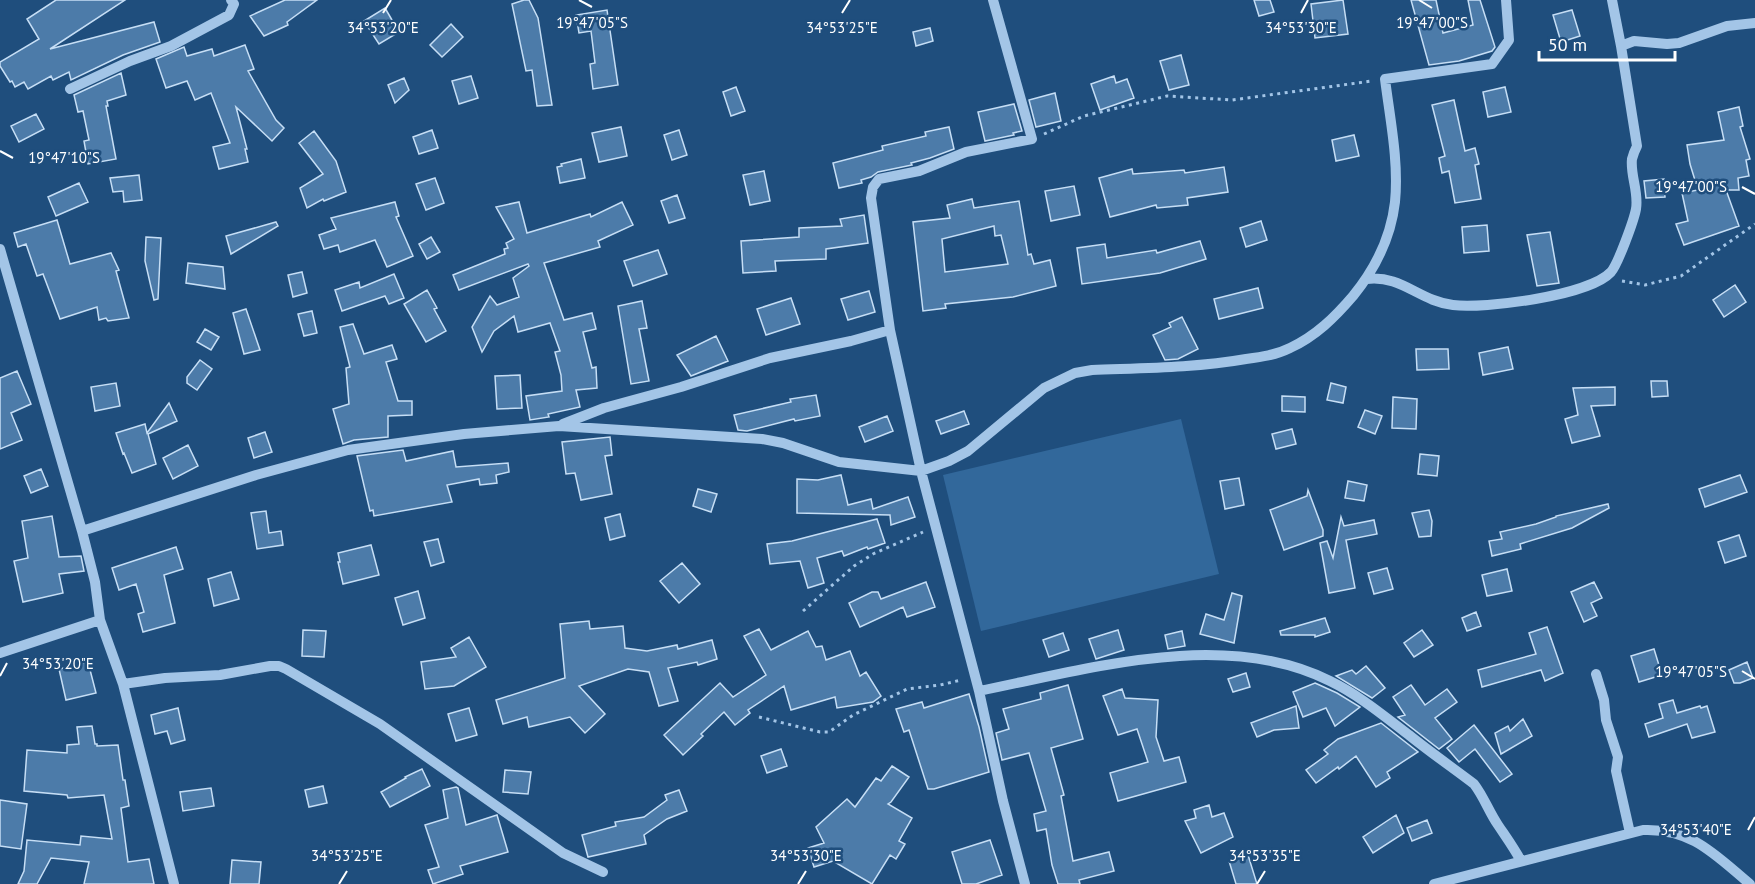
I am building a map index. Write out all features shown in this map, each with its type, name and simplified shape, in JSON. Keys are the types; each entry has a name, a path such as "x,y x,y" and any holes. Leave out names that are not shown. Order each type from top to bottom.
{"street":[{"path":"70,89 171,46 229,15 234,4 231,0"},
{"path":"993,0 1032,140 966,152 919,171 879,179 873,187 871,198 890,330 921,471 975,676 1025,884"},
{"path":"82,531 256,475 348,450 464,434 559,426 762,439 783,442 839,462 921,471 968,451 1037,393 1075,373 1092,370 1222,363 1290,349 1327,325 1367,279 1388,236 1395,202 1395,164 1385,79 1492,64 1509,40 1506,0"},
{"path":"1367,279 1389,279 1431,300 1452,305 1474,306 1557,296 1581,290 1611,272 1637,206 1632,160 1636,146 1622,46 1612,0"},
{"path":"1622,46 1634,41 1679,43 1727,26 1755,23"},
{"path":"0,249 82,531 95,582 100,620 123,684 174,884"},
{"path":"559,426 604,408 681,387 770,358 851,341 890,330"},
{"path":"0,653 100,620"},
{"path":"979,692 1098,668 1195,655 1257,658 1292,665 1331,681 1367,704 1474,784 1485,798 1497,824 1509,839 1521,861"},
{"path":"123,684 165,678 220,675 279,666 380,724 563,853 603,872"},
{"path":"1596,674 1604,700 1606,720 1618,757 1616,771 1629,833"},
{"path":"1434,884 1629,833 1662,829 1679,833 1703,846 1750,884"}],"path":[{"path":"1032,140 1084,116 1148,103 1167,96 1232,100 1385,79"},
{"path":"1602,279 1645,285 1681,276 1755,224"},
{"path":"803,611 854,566 873,554 935,526"},
{"path":"759,717 820,732 829,732 853,715 907,689 940,685 975,676"}],"shaded area":[{"path":"1181,419 1219,574 981,631 943,475"}],"building":[{"path":"56,0 125,0 50,49 154,22 160,42 123,55 71,80 69,72 53,80 51,76 28,89 24,82 15,87 0,66 0,62 39,39 27,19"},
{"path":"285,0 317,0 287,22 288,25 264,36 250,16"},
{"path":"529,0 538,18 552,105 537,106 532,70 526,71 512,4"},
{"path":"1254,0 1270,0 1274,12 1259,16"},
{"path":"1343,0 1348,34 1315,38 1311,4"},
{"path":"1411,0 1436,0 1443,33 1473,25 1468,0 1480,0 1495,47 1492,51 1459,61 1429,65"},
{"path":"385,8 399,32 379,44 364,21"},
{"path":"607,10 618,85 593,89 590,64 595,63 591,31 579,33 576,15"},
{"path":"1572,10 1580,36 1561,42 1553,15"},
{"path":"451,24 463,37 442,57 430,45"},
{"path":"930,28 933,41 916,46 913,32"},
{"path":"245,45 254,69 248,71 276,120 284,128 272,141 236,107 248,162 219,169 213,147 230,143 211,93 195,100 187,81 166,88 156,59 184,47 187,56 212,49 214,56"},
{"path":"1181,55 1189,85 1169,90 1160,61"},
{"path":"121,73 126,95 107,101 108,106 106,106 116,159 88,164 84,141 89,140 83,111 78,112 74,95"},
{"path":"471,76 478,98 459,104 452,81"},
{"path":"1114,76 1116,83 1127,79 1134,98 1100,110 1091,84"},
{"path":"404,78 409,90 395,103 388,85"},
{"path":"736,87 745,111 731,116 723,92"},
{"path":"1505,87 1511,112 1488,117 1483,92"},
{"path":"1055,93 1061,121 1036,127 1029,100"},
{"path":"1454,100 1465,151 1475,148 1479,164 1475,165 1481,199 1455,203 1449,171 1442,173 1439,158 1445,156 1432,105"},
{"path":"1014,104 1022,131 985,141 978,112"},
{"path":"1739,107 1743,126 1740,127 1750,159 1746,160 1749,176 1738,178 1739,190 1726,190 1739,226 1684,245 1676,224 1688,221 1682,193 1698,190 1687,145 1724,140 1718,112"},
{"path":"36,114 44,129 19,142 11,126"},
{"path":"621,127 627,156 599,162 592,133"},
{"path":"949,127 954,149 911,163 912,165 878,172 861,180 862,183 839,188 833,163 883,150 882,146 926,136 925,132"},
{"path":"432,130 438,148 419,154 413,137"},
{"path":"679,130 687,155 672,160 664,135"},
{"path":"314,131 336,161 346,192 324,201 323,199 307,208 300,188 323,174 299,143"},
{"path":"1354,135 1359,156 1336,161 1332,140"},
{"path":"581,159 585,178 560,183 557,167"},
{"path":"1224,167 1228,192 1187,198 1188,205 1157,208 1156,205 1110,217 1099,178 1132,169 1133,174 1184,170 1185,173"},
{"path":"764,171 770,201 750,205 743,175"},
{"path":"139,175 142,200 124,202 123,191 113,192 110,178"},
{"path":"435,178 444,203 426,210 416,184"},
{"path":"1664,179 1665,197 1646,198 1644,181"},
{"path":"79,183 88,202 56,216 48,197"},
{"path":"1074,186 1080,215 1051,221 1045,191"},
{"path":"677,195 685,218 669,223 661,201"},
{"path":"972,199 974,208 1019,201 1028,255 1031,254 1034,264 1050,260 1056,286 1013,297 945,304 946,308 923,311 913,222 950,218 947,205","holes":["994,226 995,236 1001,235 1008,264 945,272 942,239"]},
{"path":"395,202 399,216 396,217 413,256 387,267 375,240 340,252 338,245 324,249 319,235 336,229 331,218"},
{"path":"519,202 527,233 590,214 591,217 622,202 633,225 598,241 600,247 544,263 564,320 592,313 596,329 583,332 592,368 596,367 597,388 576,390 580,407 548,414 549,417 530,420 526,396 562,391 561,375 555,352 560,351 550,323 518,332 514,316 494,331 482,352 472,327 490,296 497,305 519,297 513,278 529,266 528,264 459,290 453,275 505,254 504,249 508,248 506,243 514,239 496,207"},
{"path":"864,215 868,243 826,249 826,259 775,261 776,271 743,273 741,241 799,237 799,228 842,226 840,219"},
{"path":"57,220 70,264 111,253 119,270 116,271 129,318 99,320 97,307 60,319 43,274 37,276 26,244 18,247 14,233"},
{"path":"1261,221 1267,240 1246,247 1240,228"},
{"path":"276,222 278,226 231,254 226,236"},
{"path":"1487,225 1489,251 1464,253 1462,227"},
{"path":"1550,232 1559,283 1537,286 1527,235"},
{"path":"146,237 161,238 158,299 154,300 145,261"},
{"path":"431,237 440,252 427,259 419,244"},
{"path":"1200,241 1206,259 1160,273 1082,284 1077,248 1105,244 1107,258 1156,250 1157,253"},
{"path":"658,250 667,274 633,286 624,261"},
{"path":"188,263 223,267 225,289 186,283"},
{"path":"302,272 307,293 293,297 288,275"},
{"path":"394,274 404,298 389,304 385,296 342,311 335,290 359,282 360,288"},
{"path":"1735,285 1746,302 1724,317 1713,300"},
{"path":"1258,288 1263,308 1219,319 1214,299"},
{"path":"427,290 446,331 426,342 404,304"},
{"path":"869,291 875,312 848,320 841,299"},
{"path":"791,298 800,324 766,335 757,309"},
{"path":"642,301 647,328 639,329 649,381 631,384 618,306"},
{"path":"246,309 260,350 244,354 233,313"},
{"path":"312,311 317,333 304,336 298,314"},
{"path":"1182,317 1198,349 1178,359 1165,360 1153,335 1171,327 1169,323"},
{"path":"353,324 364,354 392,345 397,359 386,362 398,401 412,401 412,415 388,416 388,437 354,440 343,444 333,409 349,404 346,368 350,367 340,327"},
{"path":"205,329 219,337 211,350 197,342"},
{"path":"716,336 728,361 691,376 677,355"},
{"path":"1508,347 1513,369 1483,375 1479,353"},
{"path":"1416,349 1448,349 1449,369 1417,370"},
{"path":"200,360 212,369 197,390 187,383 187,377"},
{"path":"17,371 31,404 11,413 22,440 0,449 0,378"},
{"path":"520,375 522,408 497,409 495,376"},
{"path":"1651,381 1667,381 1668,396 1652,397"},
{"path":"116,383 120,406 95,411 91,387"},
{"path":"1331,383 1346,387 1343,403 1327,400"},
{"path":"1615,387 1615,405 1591,406 1600,436 1572,443 1565,419 1578,415 1573,388"},
{"path":"816,395 820,416 795,421 794,419 747,431 738,430 734,415 791,402 790,399"},
{"path":"1282,396 1305,397 1305,412 1282,411"},
{"path":"1393,397 1417,399 1416,429 1392,428"},
{"path":"169,403 177,421 148,434 156,464 132,473 116,433 145,424 147,433"},
{"path":"1365,410 1382,416 1375,434 1358,427"},
{"path":"964,411 969,424 941,434 936,421"},
{"path":"887,416 893,431 865,442 859,427"},
{"path":"1292,429 1296,444 1276,449 1272,434"},
{"path":"265,432 272,452 254,458 248,438"},
{"path":"610,437 612,455 605,456 612,494 581,500 575,473 566,474 562,442"},
{"path":"188,445 198,466 173,479 163,458"},
{"path":"403,450 406,461 453,451 456,467 508,463 509,472 496,475 497,483 480,485 479,479 447,485 452,502 374,516 373,510 370,511 357,456"},
{"path":"1420,454 1439,456 1437,476 1418,474"},
{"path":"41,469 48,486 31,493 24,476"},
{"path":"841,475 848,505 871,499 873,509 908,497 915,517 891,525 890,515 797,513 797,479 818,480"},
{"path":"1740,475 1747,492 1705,507 1699,489"},
{"path":"1239,478 1244,505 1225,509 1220,481"},
{"path":"1348,481 1367,485 1364,501 1345,498"},
{"path":"698,489 717,494 711,512 693,506"},
{"path":"1308,490 1323,530 1323,536 1284,550 1270,510 1307,496"},
{"path":"1608,504 1609,508 1572,528 1520,544 1521,549 1492,556 1489,541 1502,539 1500,532"},
{"path":"1429,510 1432,521 1431,536 1419,537 1412,513"},
{"path":"266,511 269,533 281,531 283,545 257,549 251,513"},
{"path":"620,514 625,536 610,540 605,518"},
{"path":"52,516 59,557 81,556 84,571 59,574 63,593 23,602 14,561 28,558 22,521"},
{"path":"1341,517 1344,526 1374,520 1377,534 1346,540 1355,588 1329,593 1320,543 1327,541 1333,558"},
{"path":"877,519 885,543 844,556 842,551 817,558 824,583 808,588 800,561 770,564 767,544 792,541"},
{"path":"1739,535 1746,556 1725,563 1718,542"},
{"path":"438,539 444,562 431,566 424,542"},
{"path":"371,545 379,575 343,584 338,553"},
{"path":"176,547 183,569 164,575 175,623 143,632 138,614 144,612 136,584 119,590 112,568"},
{"path":"682,563 700,584 679,603 660,581"},
{"path":"1387,568 1393,589 1374,594 1368,573"},
{"path":"1507,569 1512,591 1487,596 1482,575"},
{"path":"231,572 239,599 214,606 208,579"},
{"path":"926,582 935,607 907,617 903,607 860,627 849,603 872,592 878,592 881,599"},
{"path":"1594,582 1602,598 1591,603 1597,616 1584,622 1571,592"},
{"path":"418,591 425,618 403,625 395,598"},
{"path":"1232,593 1242,596 1234,643 1200,634 1206,614 1224,620"},
{"path":"1476,612 1481,626 1467,631 1462,618"},
{"path":"1325,618 1330,632 1315,637 1315,635 1281,635 1280,631"},
{"path":"589,621 590,629 623,626 625,648 647,651 677,645 678,649 712,640 717,659 698,665 697,662 668,668 678,701 659,706 649,672 628,669 579,686 605,714 585,733 570,717 529,727 527,717 503,724 496,700 565,678 560,624"},
{"path":"1547,627 1563,673 1545,681 1541,670 1482,687 1478,670 1536,654 1529,633"},
{"path":"759,629 771,650 808,631 816,647 822,646 826,660 850,651 860,676 866,672 881,696 873,702 837,708 835,697 791,710 784,686 748,710 750,713 735,725 724,712 683,755 664,735 720,683 733,697 766,675 744,636"},
{"path":"303,630 326,631 324,657 302,656"},
{"path":"1118,630 1124,650 1096,659 1089,639"},
{"path":"1422,630 1433,645 1414,657 1404,643"},
{"path":"1182,631 1185,646 1168,649 1165,635"},
{"path":"1063,633 1069,650 1049,657 1043,640"},
{"path":"469,637 486,667 454,686 425,689 421,662 456,657 451,648"},
{"path":"1654,649 1662,675 1639,682 1631,656"},
{"path":"88,662 96,693 66,700 59,669"},
{"path":"1747,662 1753,678 1734,683 1729,670"},
{"path":"1366,666 1385,688 1372,698 1336,676 1352,670 1356,674"},
{"path":"1246,673 1250,687 1233,692 1228,679"},
{"path":"1315,683 1360,707 1335,726 1326,708 1303,717 1293,692"},
{"path":"1068,685 1083,739 1051,748 1064,795 1061,796 1073,861 1109,852 1114,871 1079,880 1080,884 1058,884 1052,865 1046,829 1037,831 1034,814 1046,811 1029,753 1002,760 996,733 1009,729 1003,709 1041,699 1040,693"},
{"path":"1411,685 1425,705 1447,689 1457,702 1435,718 1452,739 1439,749 1398,717 1405,715 1393,697"},
{"path":"1122,689 1125,698 1158,700 1156,737 1164,761 1179,757 1186,782 1118,801 1110,773 1148,762 1137,729 1118,735 1103,696"},
{"path":"969,694 989,772 928,789 909,730 904,732 896,709 922,702 924,708"},
{"path":"1673,700 1677,713 1707,706 1715,732 1692,738 1687,724 1649,737 1645,724 1663,718 1659,704"},
{"path":"1296,706 1299,728 1274,730 1257,737 1251,723"},
{"path":"178,708 185,740 171,744 167,731 155,734 151,715"},
{"path":"469,708 477,735 456,741 448,714"},
{"path":"1523,719 1532,736 1501,754 1495,733 1508,726 1510,731"},
{"path":"1381,723 1418,752 1387,772 1390,778 1376,787 1356,756 1316,783 1306,770 1328,754 1324,750 1338,739"},
{"path":"1474,725 1512,774 1500,782 1475,749 1459,762 1447,748"},
{"path":"92,726 97,746 118,745 129,806 121,808 128,862 149,859 154,884 84,884 89,862 51,858 37,884 18,884 24,871 27,840 80,845 81,836 112,839 104,795 68,798 67,795 24,791 27,750 67,753 67,745 79,744 77,727"},
{"path":"781,749 787,766 767,773 761,756"},
{"path":"892,766 909,777 888,804 912,818 899,841 905,844 896,859 890,855 872,884 833,861 814,867 808,848 824,843 816,827 847,799 855,807 876,778 881,781"},
{"path":"422,769 430,786 390,807 381,792"},
{"path":"505,770 531,772 528,794 503,792"},
{"path":"323,786 327,803 309,807 305,790"},
{"path":"456,787 466,825 497,815 508,852 460,866 463,874 433,884 428,870 439,867 425,825 448,818 443,790"},
{"path":"211,788 214,806 183,811 180,792"},
{"path":"679,790 687,811 667,819 644,835 646,844 588,857 582,835 616,826 615,822 644,817 667,800 665,795"},
{"path":"0,800 27,804 21,849 0,846"},
{"path":"1209,805 1212,817 1224,813 1233,837 1201,853 1185,821 1196,818 1194,810"},
{"path":"1396,815 1404,833 1373,853 1363,837"},
{"path":"1427,820 1432,833 1412,841 1407,828"},
{"path":"990,840 1002,875 976,884 962,884 952,852"},
{"path":"1248,855 1257,884 1236,884 1229,861"},
{"path":"232,860 261,862 259,884 230,884"}]}
